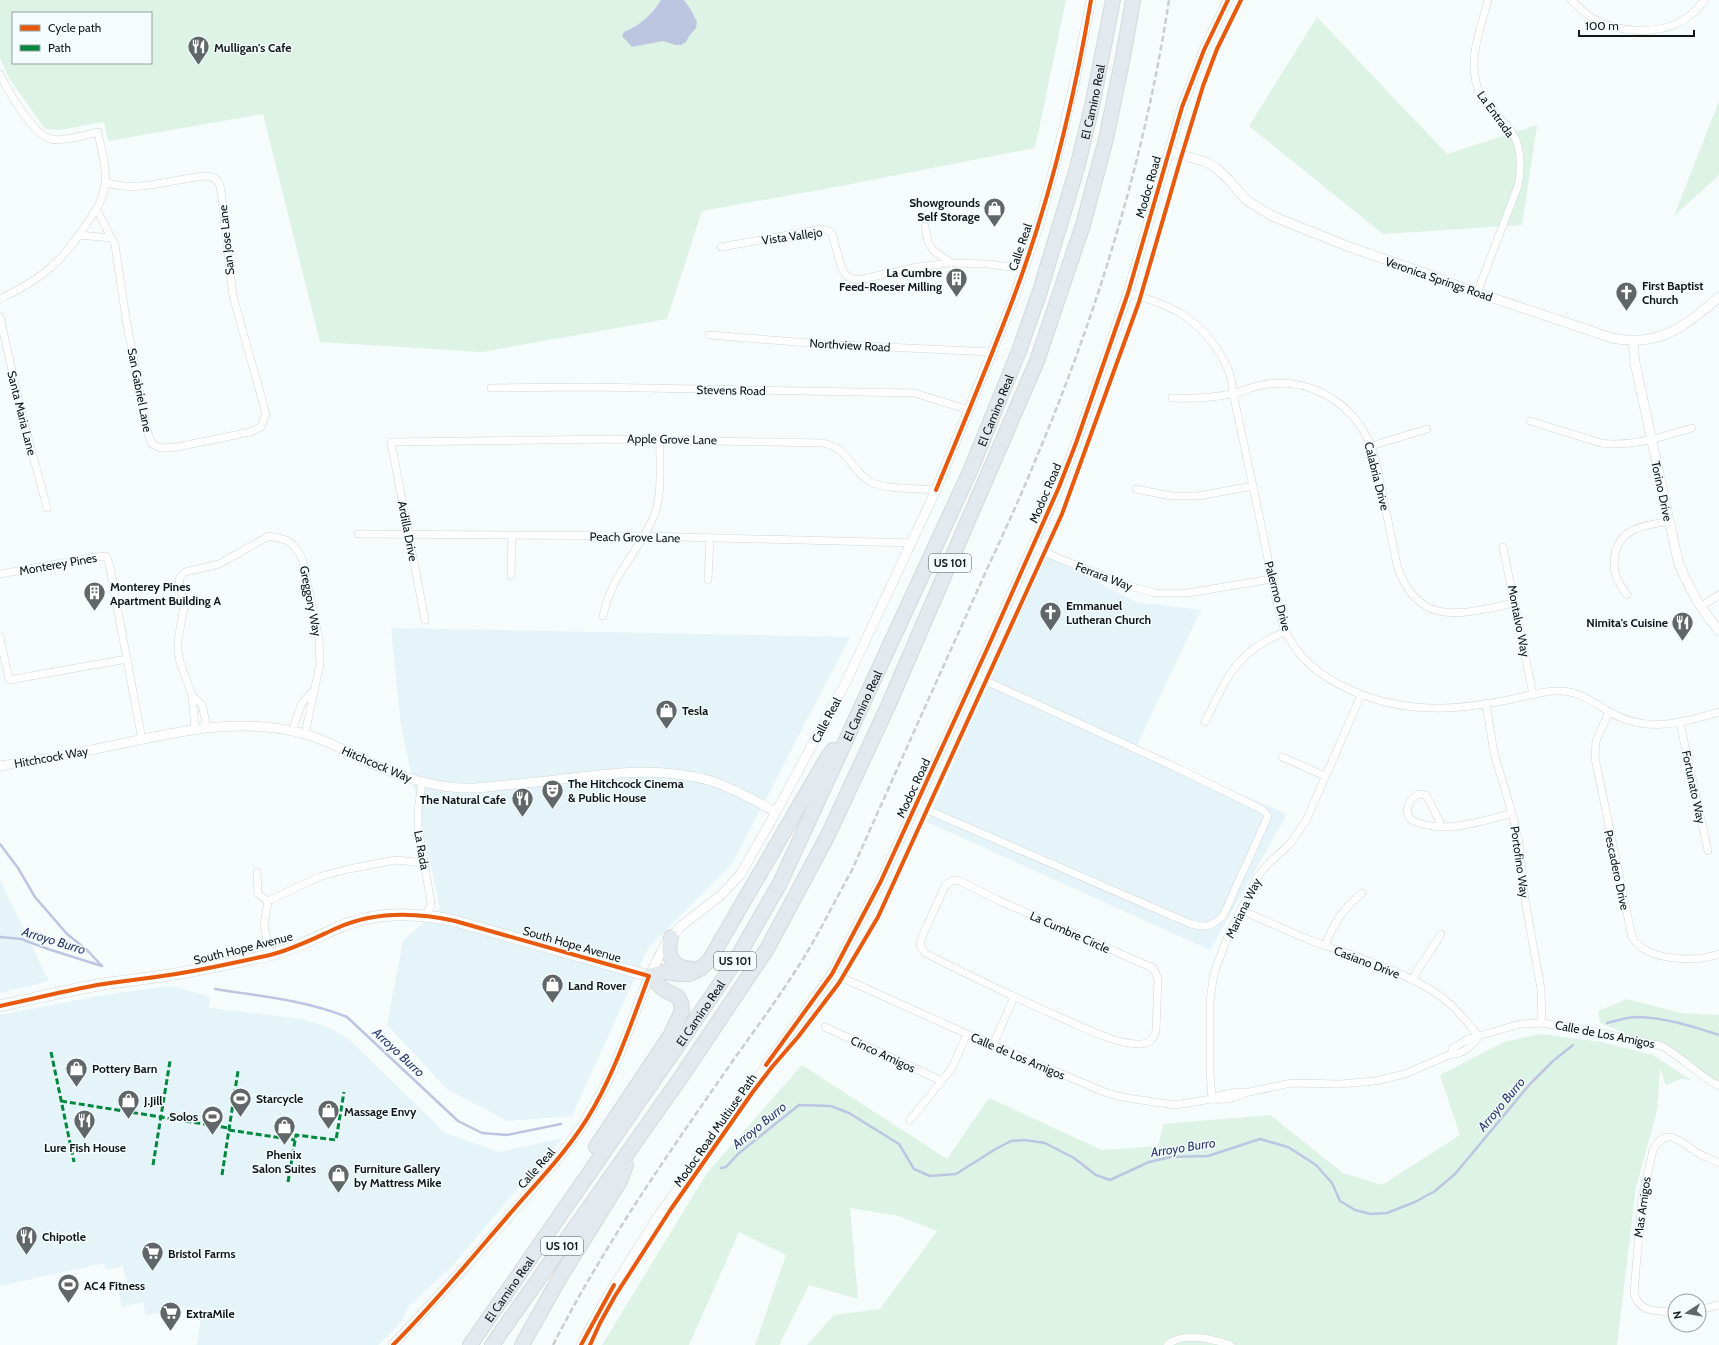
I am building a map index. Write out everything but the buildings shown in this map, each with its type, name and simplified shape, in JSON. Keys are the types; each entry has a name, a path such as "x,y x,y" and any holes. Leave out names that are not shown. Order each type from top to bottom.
{"highway":[{"name":"El Camino Real","path":"470,1345 734,963 780,883 850,728 971,469 1019,351 1050,260 1076,168 1092,106 1113,0"},
{"name":"El Camino Real","path":"492,1345 632,1147 767,948 828,835 891,698 1040,354 1083,225 1106,140 1133,0"},
{"path":"649,976 664,972 689,974 700,969 709,961 827,758 850,728"},
{"path":"671,937 668,948 672,960 678,967 700,969"},
{"path":"588,1176 596,1148 670,1036 682,1010 678,997 663,989 649,976"},
{"path":"522,1345 559,1279 620,1181 632,1147"}],"main road":[{"name":"South Hope Avenue","path":"0,1006 97,986 170,975 270,954 302,944 338,927 356,921 386,915 426,915 455,921 649,976"}],"street":[{"name":"Calle Real","path":"393,1345 464,1268 557,1160 582,1126 594,1108 618,1058 649,976 671,937 681,926 720,896 734,883 776,812 846,682 936,490 1014,298 1040,221 1066,124 1091,0"},
{"name":"Modoc Road","path":"581,1345 606,1297 657,1218 832,974 881,881 1034,546 1076,443 1128,293 1182,107 1204,50 1228,0"},
{"name":"La Entrada","path":"1477,293 1518,186 1521,161 1516,142 1510,128 1487,104 1478,91 1475,78 1475,49 1488,0"},
{"path":"1571,0 1591,17 1602,23 1614,28 1636,30 1654,29 1675,24 1692,13 1705,0"},
{"path":"0,74 22,111 41,134 56,139 98,132 106,173 106,182 102,199 79,235 60,259 46,272 25,287 0,299"},
{"name":"Veronica Springs Road","path":"1169,151 1206,162 1215,167 1229,180 1246,200 1272,216 1347,246 1477,293 1612,338 1633,341 1647,340 1670,333 1693,319 1719,297"},
{"name":"San Jose Lane","path":"106,182 115,186 141,185 206,176 211,176 218,181 221,191 232,296 265,410"},
{"name":"San Gabriel Lane","path":"96,210 115,245 126,319 147,431 152,444 161,448 177,447 250,432 261,427 265,419 265,410"},
{"path":"925,226 928,242 933,250 951,263"},
{"name":"Vista Vallejo","path":"721,247 822,229 829,231 832,234 842,269 846,275 858,280 917,267 951,263 989,264 1023,270"},
{"path":"79,235 111,238"},
{"name":"Palermo Drive","path":"1128,293 1162,304 1182,314 1205,334 1223,358 1233,383 1272,579 1286,632 1299,653 1311,666 1327,678 1361,695 1376,700 1413,707 1453,708 1486,704 1558,690 1592,700 1609,712 1636,722 1655,726 1680,724 1719,712"},
{"name":"Santa Maria Lane","path":"0,317 22,415 47,508"},
{"name":"Northview Road","path":"709,335 822,344 992,352"},
{"name":"Torino Drive","path":"1633,341 1635,363 1678,561 1691,591 1700,607 1719,631"},
{"name":"Calabria Drive","path":"1172,398 1198,399 1234,393 1266,384 1277,383 1306,386 1334,399 1352,414 1366,435 1371,446 1376,462 1396,565 1411,594 1428,606 1448,613 1469,613 1515,603"},
{"name":"Stevens Road","path":"491,388 591,387 914,393 969,410"},
{"path":"1530,421 1601,443 1622,444 1651,439 1692,428"},
{"path":"1371,446 1427,429"},
{"name":"Apple Grove Lane","path":"391,442 612,438 801,442 829,444 843,452 858,471 872,482 881,485 936,490"},
{"path":"603,616 606,600 611,589 644,536 654,516 658,503 660,439"},
{"name":"Ardilla Drive","path":"391,442 425,620"},
{"path":"1136,489 1171,496 1198,496 1253,486"},
{"path":"1627,595 1617,579 1614,558 1620,541 1630,532 1641,527 1669,521"},
{"name":"Peach Grove Lane","path":"358,534 644,536 912,543"},
{"path":"511,576 512,535"},
{"name":"Greggory Way","path":"195,729 192,695 180,662 178,651 178,640 184,607 179,579 185,572 219,564 269,536 278,537 289,543 298,550 302,558 320,653 319,667 305,734"},
{"path":"708,580 710,538"},
{"name":"Ferrara Way","path":"1034,546 1051,555 1122,584 1155,593 1188,593 1272,579"},
{"name":"Montalvo Way","path":"1503,546 1534,695"},
{"name":"Monterey Pines","path":"0,574 106,556 109,563 127,659"},
{"path":"1700,607 1719,595"},
{"path":"1205,722 1222,686 1239,661 1262,642 1286,632"},
{"path":"0,637 9,680 127,659 142,740"},
{"path":"916,805 1191,924 1204,927 1214,924 1223,916 1268,816 1263,810 975,676"},
{"name":"Greggory Way","path":"292,731 302,703 314,690"},
{"name":"Greggory Way","path":"192,695 202,705 207,727"},
{"name":"Mariana Way","path":"1212,1099 1210,1071 1211,988 1214,973 1226,943 1257,877 1300,831 1361,695"},
{"name":"Portofino Way","path":"1486,704 1494,753 1519,842 1525,900 1541,989 1542,1023"},
{"name":"Pescadero Drive","path":"1609,712 1596,740 1595,758 1632,937 1636,944 1643,949 1661,956 1700,959 1719,954"},
{"name":"Fortunato Way","path":"1680,724 1708,851"},
{"name":"Hitchcock Way","path":"0,766 28,760 61,756 207,727 248,725 274,727 305,734 332,744 406,778 422,783 466,789 574,777 659,772 691,776 729,787 776,812"},
{"path":"1282,757 1325,776"},
{"name":"La Rada","path":"422,783 418,805 418,826 431,903 426,915"},
{"path":"1442,826 1426,795 1418,794 1413,797 1407,810 1409,818 1422,823 1442,826 1471,824 1512,813"},
{"path":"268,901 319,877 344,870 395,860 425,863"},
{"path":"257,872 258,894 268,901"},
{"name":"La Cumbre Circle","path":"952,880 960,881 1000,901 1111,951 1149,966 1155,971 1158,979 1156,1031 1153,1039 1146,1043 1129,1043 1094,1032 1014,997 932,957 922,950 920,942 948,882 952,880"},
{"path":"1325,946 1337,919 1362,893"},
{"path":"268,901 264,925 270,954"},
{"name":"Casiano Drive","path":"1241,910 1325,946 1347,953 1412,980 1450,1003 1479,1036"},
{"path":"1412,980 1418,966 1442,934"},
{"name":"Calle de Los Amigos","path":"832,974 967,1034 1107,1093 1127,1098 1175,1105 1212,1099 1222,1100 1239,1097 1244,1093 1291,1084 1340,1084 1375,1081 1405,1074 1450,1054 1457,1055 1472,1046 1479,1036 1520,1024 1542,1023 1594,1031 1662,1046 1673,1052 1690,1067 1719,1086"},
{"path":"993,1045 1014,997"},
{"name":"Cinco Amigos","path":"825,1027 942,1081"},
{"path":"910,1120 952,1068 967,1034"},
{"name":"Mas Amigos","path":"1667,1312 1655,1311 1641,1306 1637,1302 1634,1293 1642,1198 1653,1150 1656,1144 1664,1138 1676,1137 1697,1152 1719,1163"},
{"path":"1707,1308 1719,1305"},
{"path":"1167,1345 1170,1342 1195,1337 1231,1345"}],"shaded area":[{"path":"1046,555 1136,602 1201,610 1135,749 1287,814 1210,950 927,822"},
{"path":"391,628 850,637 732,864 648,948 572,1116 507,1121 447,1089 387,1025 403,941 440,908 401,727"},
{"path":"0,880 49,981 0,993"},
{"path":"170,986 205,995 210,999 209,1008 302,1019 328,1027 350,1040 445,1133 500,1152 563,1138 539,1163 453,1265 409,1306 399,1324 378,1345 197,1345 202,1309 184,1308 146,1315 143,1302 122,1307 118,1286 127,1284 123,1266 106,1270 104,1263 0,1286 0,1015 98,996"}],"green space":[{"path":"0,0 1066,0 1035,148 702,211 667,319 482,352 320,342 263,114 108,141 104,122 60,130 45,129 9,78 0,58"},
{"path":"1317,17 1447,154 1537,125 1522,225 1383,234 1249,126"},
{"path":"1719,101 1719,175 1674,216"},
{"path":"1627,999 1681,1013 1719,1015 1719,1086 1648,1042 1600,1023 1598,1011"},
{"path":"1540,1034 1601,1042 1653,1055 1691,1080 1681,1079 1666,1085 1660,1068 1657,1111 1636,1187 1617,1345 807,1345 834,1315 880,1309 937,1231 899,1216 850,1208 858,1299 809,1285 779,1345 755,1345 786,1255 739,1232 689,1345 602,1345 707,1173 802,1065 947,1159 989,1098 1102,1150 1158,1146 1163,1124 1270,1115 1343,1173 1382,1185 1460,1135 1440,1075 1504,1042"}],"water":[{"path":"661,0 684,0 697,22 696,28 686,42 681,45 675,45 663,41 632,47 622,36 624,32 645,19"}],"waterway":[{"path":"0,844 18,868 35,897 67,934 87,950 102,966"},
{"name":"Arroyo Burro","path":"0,937 21,939 102,966"},
{"name":"Arroyo Burro","path":"215,989 265,996 315,1006 347,1017 458,1121 482,1133 507,1135 561,1124"},
{"name":"Arroyo Burro","path":"1607,1023 1634,1017 1645,1017 1688,1025 1719,1035"},
{"name":"Arroyo Burro","path":"721,1168 726,1167 738,1154 799,1105 831,1106 849,1113 899,1144 914,1169 930,1176 956,1174 1011,1141 1025,1140 1045,1143 1074,1158 1096,1175 1110,1180 1149,1162 1171,1157 1208,1156 1260,1139 1288,1147 1316,1165 1332,1183 1340,1201 1355,1210 1371,1214 1387,1213 1415,1202 1435,1191 1455,1174 1530,1084 1553,1061 1573,1045"}],"railway":[{"path":"553,1345 593,1272 638,1200 802,960 852,870 1019,500 1079,349 1116,235 1132,177 1147,118 1169,0"}],"marked path":[{"path":"51,1052 74,1162"},
{"path":"153,1165 170,1061"},
{"path":"222,1175 238,1071"},
{"path":"288,1182 296,1135 336,1140 344,1092"},
{"path":"61,1101 229,1128"},
{"path":"229,1130 295,1140"}],"cycle path":[{"path":"936,490 1004,323 1038,226 1059,151 1077,76 1091,0"},
{"path":"766,1065 832,974 881,881 1059,487 1076,443 1128,293 1182,107 1204,50 1228,0"},
{"name":"Modoc Road Multiuse Path","path":"590,1345 615,1296 671,1209 752,1093 798,1037 839,983 878,917 1062,514 1139,302 1203,86 1217,49 1241,0"},
{"path":"0,1006 97,985 182,973 279,953 351,922 366,918 395,915 425,916 455,921 649,976 610,1076 594,1107 577,1134 546,1173 455,1278 393,1345"},
{"path":"581,1345 614,1285"}],"place":[{"name":"Mulligan's Cafe","path":"199,66"},
{"name":"Showgrounds Self Storage","path":"995,228"},
{"name":"La Cumbre Feed-Roeser Milling","path":"957,298"},
{"name":"First Baptist Church","path":"1627,312"},
{"name":"Monterey Pines Apartment Building A","path":"94,612"},
{"name":"Emmanuel Lutheran Church","path":"1051,632"},
{"name":"Nimita's Cuisine","path":"1683,642"},
{"name":"Tesla","path":"667,730"},
{"name":"The Hitchcock Cinema & Public House","path":"552,810"},
{"name":"The Natural Cafe","path":"522,818"},
{"name":"Land Rover","path":"552,1004"},
{"name":"Pottery Barn","path":"76,1088"},
{"name":"Starcycle","path":"241,1118"},
{"name":"J.Jill","path":"129,1120"},
{"name":"Massage Envy","path":"329,1130"},
{"name":"Solos","path":"213,1136"},
{"name":"Lure Fish House","path":"85,1140"},
{"name":"Phenix Salon Suites","path":"284,1146"},
{"name":"Furniture Gallery by Mattress Mike","path":"338,1194"},
{"name":"Chipotle","path":"26,1256"},
{"name":"Bristol Farms","path":"153,1272"},
{"name":"AC4 Fitness","path":"69,1304"},
{"name":"ExtraMile","path":"170,1332"}]}
